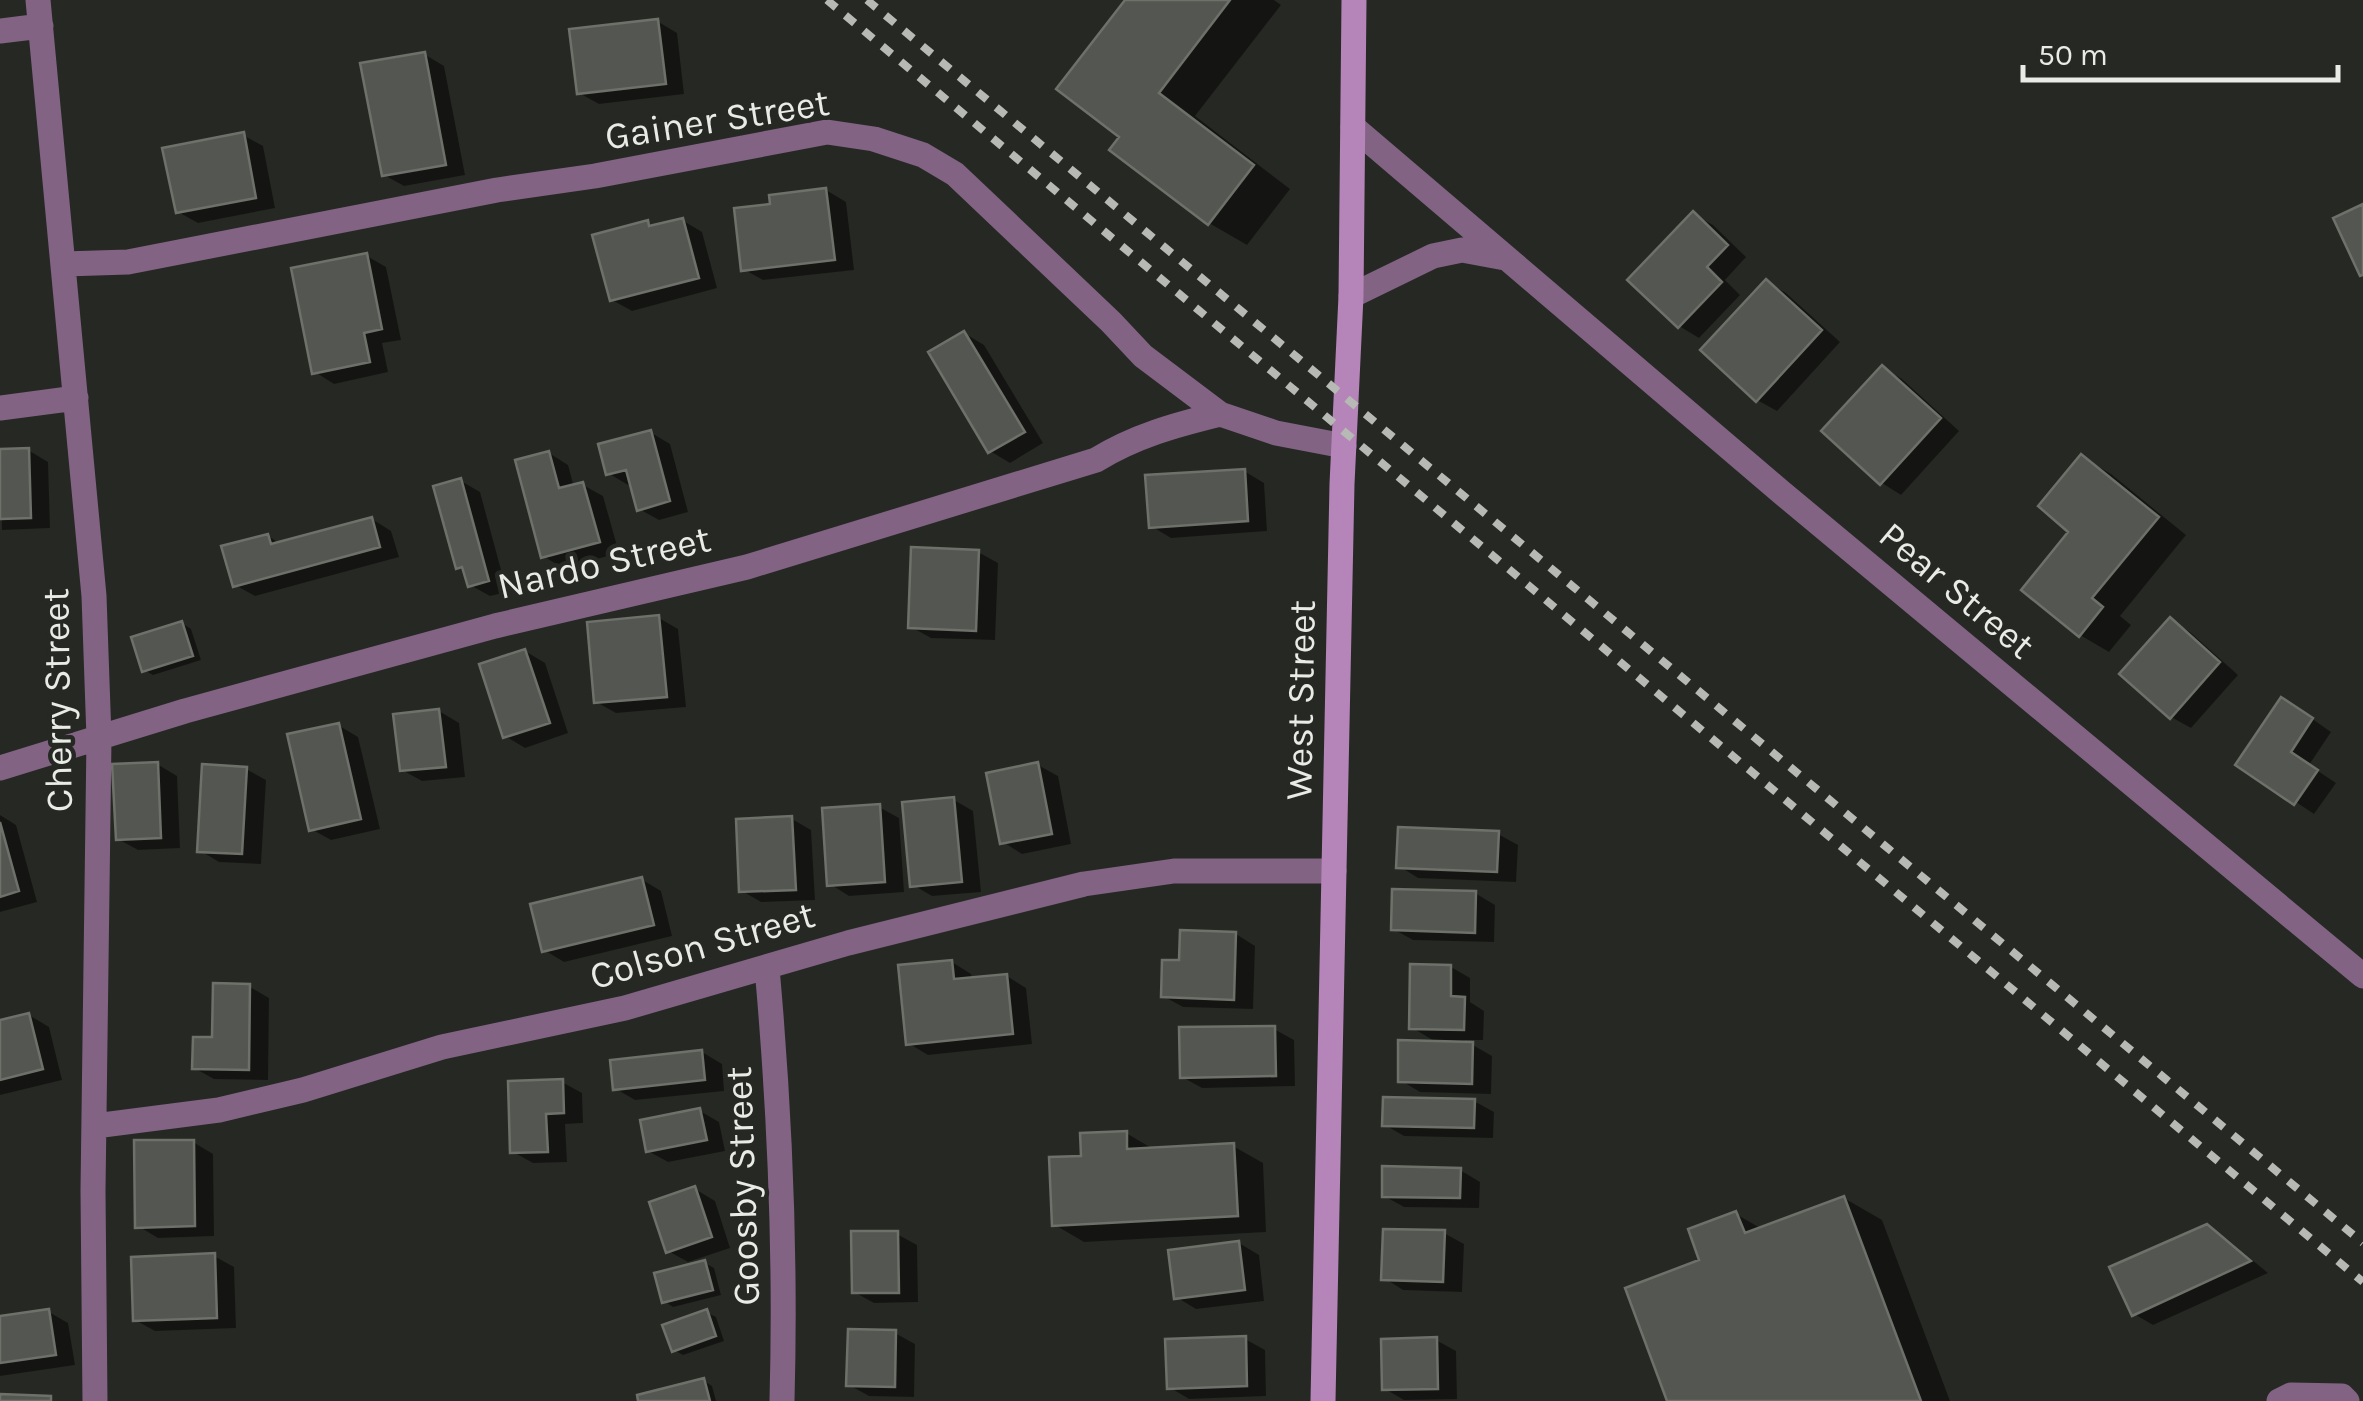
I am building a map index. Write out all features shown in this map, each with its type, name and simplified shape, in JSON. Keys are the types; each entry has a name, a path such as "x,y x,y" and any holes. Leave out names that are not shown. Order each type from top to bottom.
{"street":[{"name":"Cherry Street","path":"38,0 94,596 99,738 95,1401"},
{"name":"West Street","path":"1323,1401 1344,446 1351,296 1354,0"},
{"path":"0,31 41,26"},
{"name":"Pear Street","path":"1353,127 1781,492 2363,976"},
{"name":"Gainer Street","path":"64,264 128,262 497,190 595,176 827,132 907,150 955,174 1142,356 1220,414 1276,433 1344,446"},
{"path":"1351,296 1433,256 1462,250 1507,258"},
{"path":"0,408 76,398"},
{"name":"Nardo Street","path":"0,768 185,711 496,626 747,567 1096,460 1159,429 1220,414"},
{"name":"Colson Street","path":"95,1126 219,1110 286,1094 442,1047 626,1008 848,943 1084,884 1174,871 1334,871"},
{"name":"Goosby Street","path":"768,968 781,1123 786,1278 782,1401"},
{"path":"2279,1401 2291,1395 2342,1396 2347,1401"}],"building":[{"path":"1125,0 1230,0 1159,93 1254,165 1208,225 1109,150 1119,137 1056,89"},
{"path":"658,19 666,84 577,94 569,29"},
{"path":"425,52 446,165 382,176 360,63"},
{"path":"244,132 256,198 176,213 162,148"},
{"path":"826,188 835,260 741,271 734,208 770,204 769,195"},
{"path":"2363,204 2363,275 2360,276 2333,218"},
{"path":"1693,211 1728,245 1707,267 1722,282 1678,328 1627,280"},
{"path":"683,218 699,278 610,301 592,235 648,220 649,226"},
{"path":"367,253 382,329 364,333 370,362 312,374 291,268"},
{"path":"1766,279 1822,330 1756,402 1700,350"},
{"path":"964,331 1025,432 988,453 928,352"},
{"path":"1882,365 1941,418 1880,485 1821,431"},
{"path":"651,430 670,501 637,511 626,470 606,475 598,444"},
{"path":"29,448 31,518 0,519 0,449"},
{"path":"549,451 559,488 583,482 600,542 541,558 515,460"},
{"path":"2081,454 2159,517 2092,598 2103,607 2079,637 2021,590 2068,532 2038,506"},
{"path":"1245,469 1248,521 1149,528 1145,475"},
{"path":"461,478 489,581 468,587 462,567 456,569 433,486"},
{"path":"372,517 380,547 233,587 221,546 268,534 271,544"},
{"path":"911,547 979,550 976,631 908,628"},
{"path":"659,615 667,697 594,703 587,622"},
{"path":"2170,617 2220,662 2170,719 2119,674"},
{"path":"182,621 193,656 142,672 131,637"},
{"path":"525,649 550,723 503,738 479,664"},
{"path":"2281,697 2313,718 2291,752 2318,770 2294,805 2235,765"},
{"path":"439,709 446,767 400,771 393,714"},
{"path":"339,723 361,819 309,831 287,734"},
{"path":"158,762 161,838 116,840 112,764"},
{"path":"1038,762 1052,834 1000,844 986,773"},
{"path":"202,764 247,767 242,854 197,852"},
{"path":"954,797 962,882 910,887 902,802"},
{"path":"880,804 885,882 827,886 822,808"},
{"path":"792,816 796,890 739,892 736,819"},
{"path":"0,822 19,891 0,897"},
{"path":"1398,827 1499,831 1497,872 1396,868"},
{"path":"642,877 654,925 542,952 530,904"},
{"path":"1392,889 1476,891 1475,933 1391,930"},
{"path":"1180,930 1236,932 1234,1000 1161,997 1162,960 1179,960"},
{"path":"952,960 954,979 1007,974 1013,1034 906,1045 898,965"},
{"path":"1410,964 1451,965 1451,996 1465,997 1464,1030 1409,1029"},
{"path":"213,983 250,984 249,1070 192,1069 193,1037 212,1037"},
{"path":"29,1013 43,1069 0,1080 0,1020"},
{"path":"1275,1026 1276,1076 1180,1078 1179,1027"},
{"path":"1398,1040 1473,1042 1472,1084 1398,1082"},
{"path":"702,1050 705,1080 613,1090 610,1060"},
{"path":"563,1079 564,1113 546,1114 548,1152 510,1153 508,1081"},
{"path":"1383,1097 1475,1099 1474,1128 1382,1126"},
{"path":"700,1108 707,1140 646,1152 640,1120"},
{"path":"1127,1131 1127,1149 1234,1143 1238,1216 1052,1226 1049,1157 1081,1156 1080,1133"},
{"path":"134,1140 194,1140 195,1226 135,1228"},
{"path":"1382,1166 1461,1168 1460,1198 1382,1197"},
{"path":"695,1186 712,1237 666,1253 649,1202"},
{"path":"1844,1196 1921,1401 1667,1401 1625,1288 1699,1260 1688,1229 1736,1211 1745,1233"},
{"path":"2207,1224 2251,1261 2132,1316 2109,1267"},
{"path":"1383,1229 1445,1230 1443,1282 1381,1280"},
{"path":"851,1231 898,1231 899,1293 852,1293"},
{"path":"1239,1241 1245,1290 1174,1299 1168,1250"},
{"path":"215,1253 217,1318 133,1321 131,1257"},
{"path":"705,1260 713,1290 662,1303 654,1273"},
{"path":"49,1309 56,1355 0,1363 0,1316"},
{"path":"707,1309 716,1336 672,1352 662,1325"},
{"path":"848,1329 896,1330 895,1387 846,1386"},
{"path":"1246,1336 1247,1386 1167,1389 1165,1339"},
{"path":"1437,1337 1438,1389 1382,1390 1381,1339"},
{"path":"704,1378 710,1401 638,1401 637,1395"},
{"path":"0,1394 51,1396 51,1401 0,1401"}],"railway":[{"path":"827,0 2363,1282"},
{"path":"867,0 2363,1243"}]}
